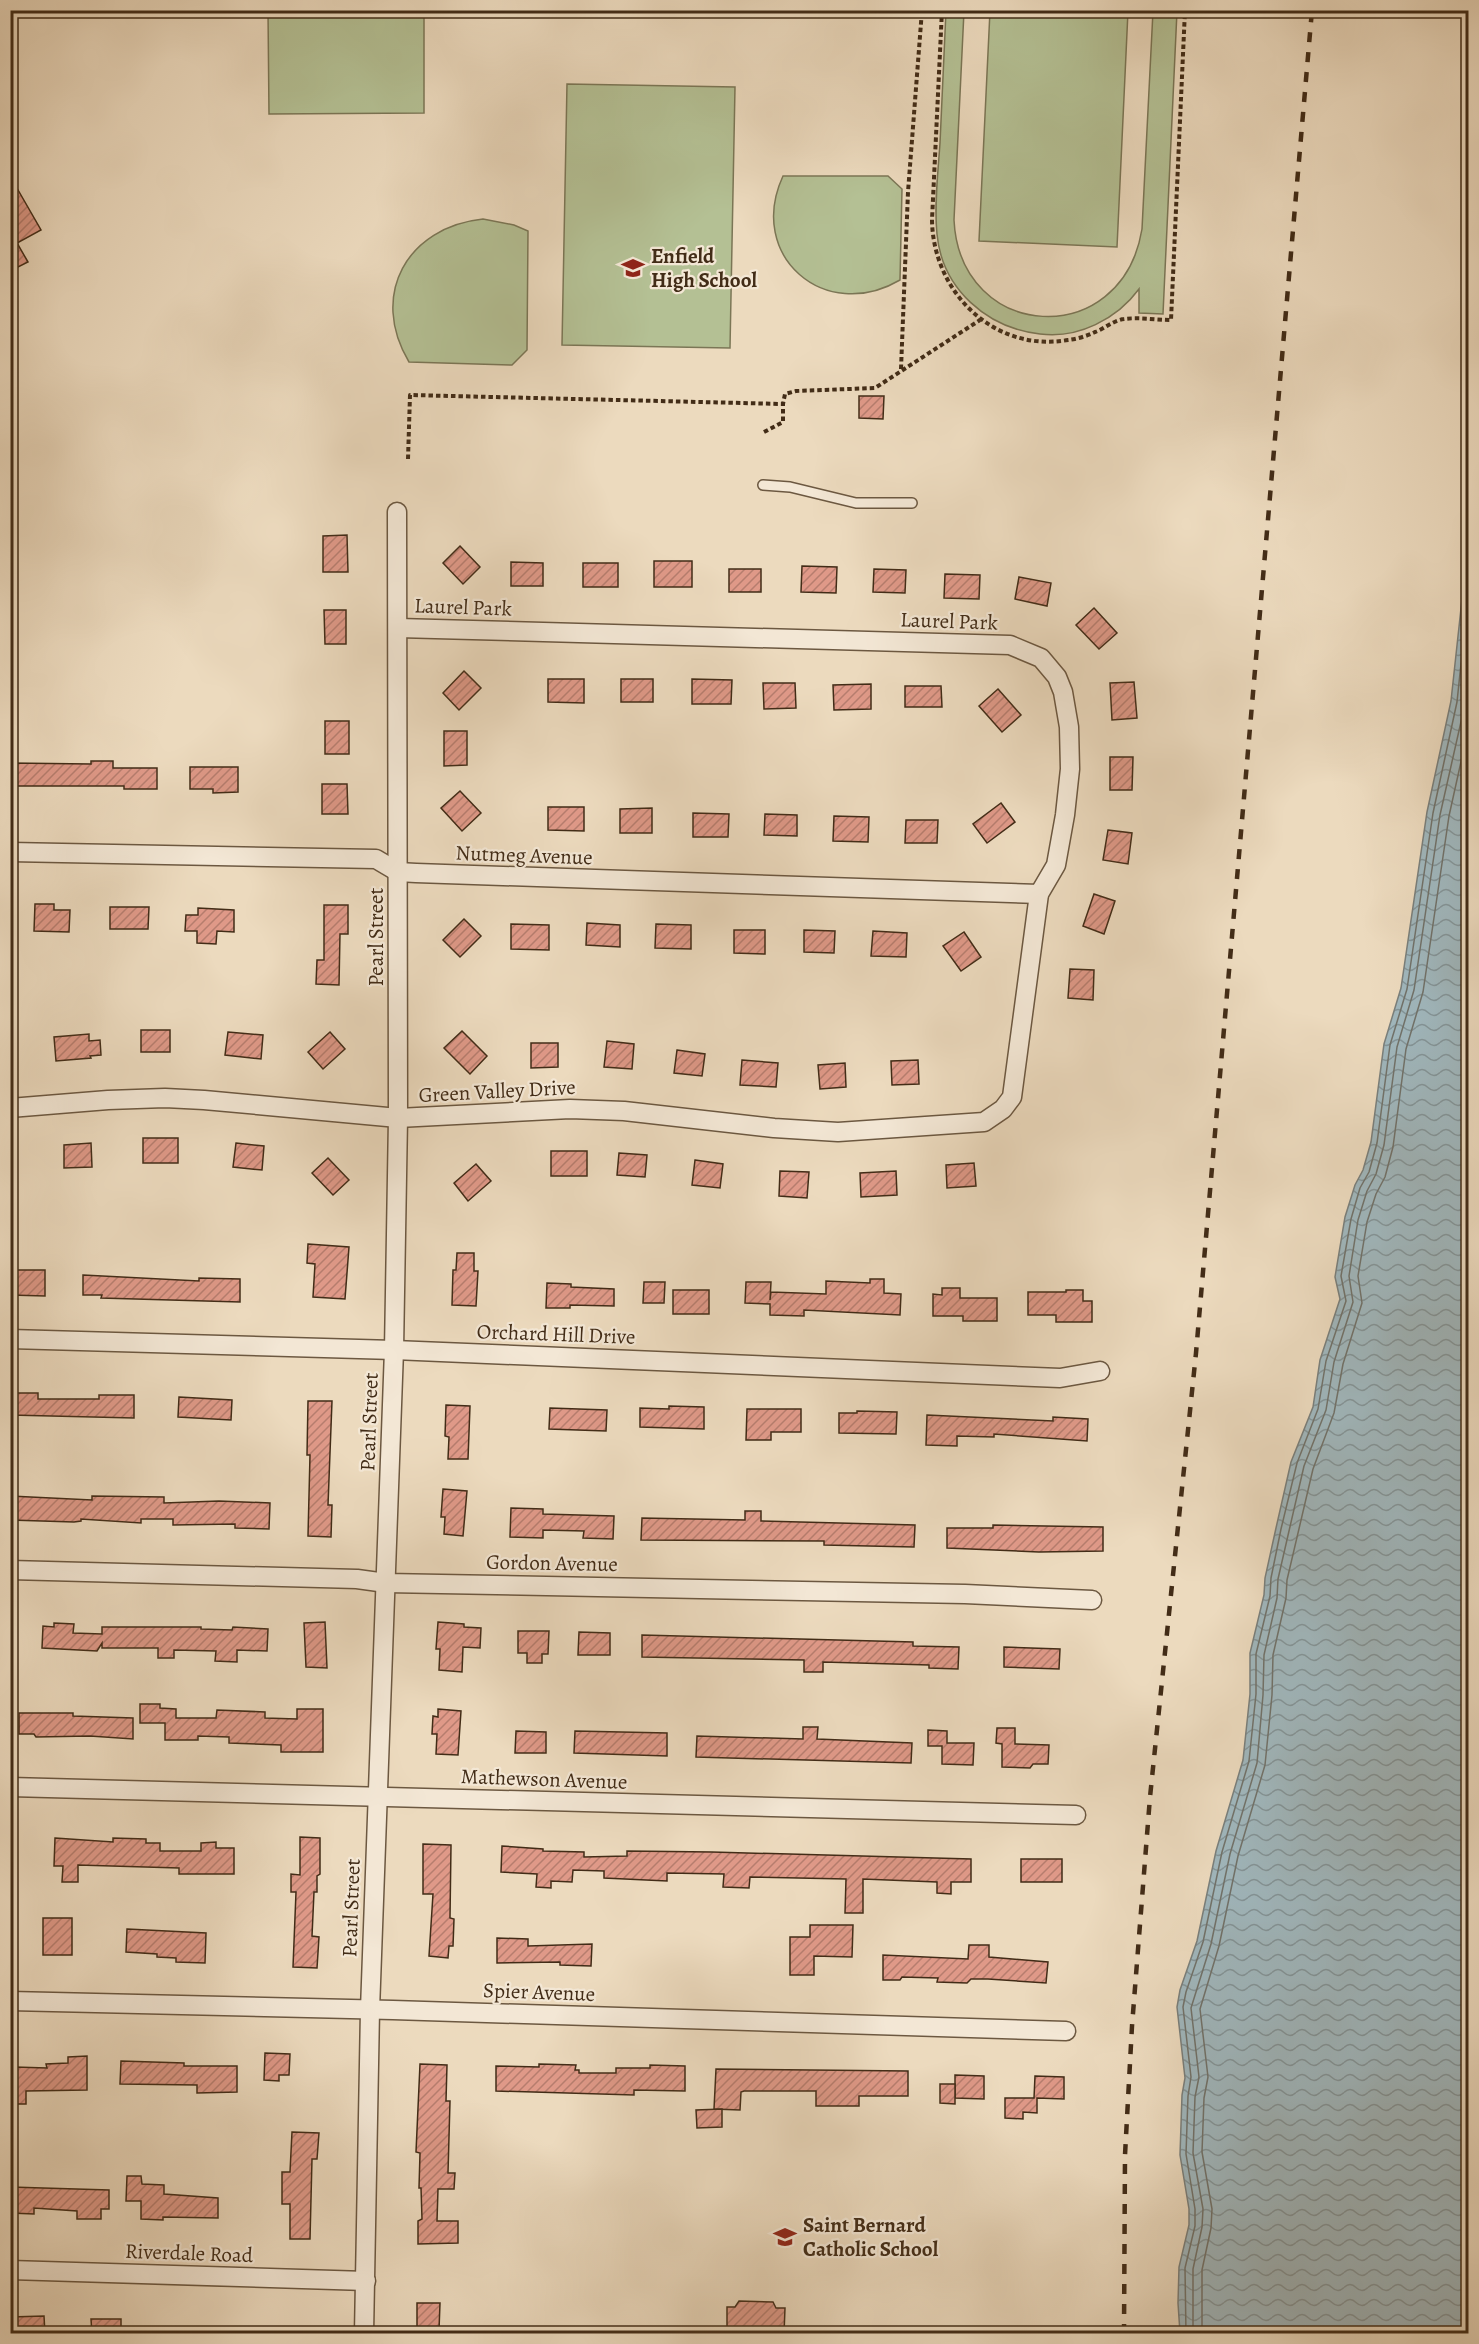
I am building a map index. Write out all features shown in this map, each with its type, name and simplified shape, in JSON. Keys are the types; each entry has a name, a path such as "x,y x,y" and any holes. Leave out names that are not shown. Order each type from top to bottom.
{"street":[{"name":"Pearl Street","path":"364,2334 370,2010 394,1350 398,1118 397,512"},
{"name":"Laurel Park","path":"398,628 1010,645 1041,658 1057,677 1063,692 1069,727 1070,769 1065,815 1056,865 1039,894 1012,1097 1002,1109 984,1122"},
{"name":"Nutmeg Avenue","path":"10,852 376,859 398,872 569,880 1039,894"},
{"name":"Green Valley Drive","path":"10,1108 165,1098 398,1118 570,1109 624,1111 774,1128 838,1132 984,1122"},
{"name":"Orchard Hill Drive","path":"10,1339 394,1350 1060,1378 1100,1371"},
{"name":"Gordon Avenue","path":"10,1570 357,1579 386,1583 965,1594 1092,1600"},
{"name":"Mathewson Avenue","path":"10,1787 1076,1815"},
{"name":"Spier Avenue","path":"10,2001 1066,2031"},
{"name":"Riverdale Road","path":"10,2270 366,2281"}],"lane":[{"path":"763,485 790,487 856,503 912,503"}],"path":[{"path":"901,369 908,192 922,10"},
{"path":"942,10 932,237 943,272 951,288 981,320 1012,337 1040,342 1069,340 1094,333 1123,319 1171,320 1185,10"},
{"path":"764,432 783,422 783,404 786,394 796,391 874,388 981,320"},
{"path":"408,459 410,395 783,404"}],"green space":[{"path":"268,11 424,11 424,113 269,114"},
{"path":"946,11 964,11 954,220 963,260 983,290 1011,309 1043,316 1075,312 1105,297 1128,269 1142,229 1153,11 1177,11 1163,314 1139,313 1139,289 1120,309 1096,325 1068,333 1040,334 1002,324 985,314 958,288 941,254 936,223"},
{"path":"990,11 1128,11 1117,247 979,241"},
{"path":"567,84 735,87 730,348 562,345"},
{"path":"783,176 888,176 902,189 900,280 872,291 845,294 820,288 800,274 784,256 775,232 774,205"},
{"path":"483,219 514,225 528,231 527,350 512,365 409,362 398,337 393,313 395,289 403,268 416,250 434,235 456,225"}],"water":[{"path":"1468,572 1468,2333 1180,2333 1179,2267 1189,2225 1189,2209 1180,2155 1182,2095 1185,2078 1177,2007 1180,1990 1197,1941 1216,1851 1243,1760 1250,1694 1250,1653 1291,1462 1313,1407 1320,1360 1340,1299 1335,1277 1345,1217 1371,1142 1384,1044 1401,988 1427,812 1451,701 1462,599"}],"building":[{"path":"10,176 41,230 17,243 28,262 10,271"},
{"path":"859,396 884,396 883,419 859,418"},
{"path":"347,535 348,572 323,572 323,536"},
{"path":"460,546 480,567 463,584 443,563"},
{"path":"654,561 692,561 692,587 654,587"},
{"path":"511,562 543,563 543,586 511,586"},
{"path":"583,563 618,563 618,587 583,587"},
{"path":"802,566 837,567 836,593 801,592"},
{"path":"729,569 761,569 761,592 729,592"},
{"path":"874,569 906,570 905,593 873,592"},
{"path":"945,574 980,575 979,599 944,598"},
{"path":"1019,577 1051,583 1047,606 1015,599"},
{"path":"1094,608 1117,633 1099,649 1076,625"},
{"path":"324,610 346,610 346,644 325,644"},
{"path":"464,671 481,688 459,710 443,693"},
{"path":"548,679 584,679 584,703 548,702"},
{"path":"621,679 653,679 653,702 621,702"},
{"path":"692,679 732,680 731,704 692,704"},
{"path":"1134,682 1137,718 1112,720 1110,683"},
{"path":"763,683 795,683 796,708 764,709"},
{"path":"871,684 871,709 834,710 833,685"},
{"path":"905,686 941,686 942,707 905,707"},
{"path":"998,689 1021,715 1002,732 979,706"},
{"path":"325,721 349,721 349,754 325,754"},
{"path":"444,731 467,731 467,765 444,766"},
{"path":"1110,757 1133,757 1132,790 1110,790"},
{"path":"91,761 113,761 113,768 157,768 157,789 124,789 124,786 10,786 10,763 91,764"},
{"path":"190,767 238,767 238,792 213,793 213,789 190,789"},
{"path":"322,784 347,784 348,814 322,814"},
{"path":"460,791 481,813 462,831 441,808"},
{"path":"1001,803 1015,822 987,843 973,824"},
{"path":"548,807 584,807 584,831 548,830"},
{"path":"652,808 652,833 620,833 620,809"},
{"path":"693,813 729,814 728,837 693,837"},
{"path":"765,814 797,815 797,836 764,835"},
{"path":"834,816 869,817 868,842 833,841"},
{"path":"906,820 938,820 937,843 905,843"},
{"path":"1108,830 1132,833 1128,864 1103,860"},
{"path":"1094,894 1115,901 1104,934 1083,926"},
{"path":"35,904 54,904 54,910 70,910 69,932 34,931"},
{"path":"324,905 348,905 348,934 340,934 339,985 316,984 317,960 324,960"},
{"path":"110,907 149,907 148,929 110,929"},
{"path":"198,908 234,910 234,932 217,931 216,944 197,943 197,931 185,931 186,915 198,915"},
{"path":"464,919 481,936 460,957 443,940"},
{"path":"587,923 620,925 620,947 586,945"},
{"path":"511,924 549,925 549,950 511,949"},
{"path":"656,924 691,925 691,949 655,948"},
{"path":"734,930 765,930 765,954 734,953"},
{"path":"804,930 835,931 834,953 804,952"},
{"path":"873,931 907,933 906,957 871,956"},
{"path":"964,932 981,957 961,971 943,946"},
{"path":"1070,969 1094,970 1093,1000 1068,998"},
{"path":"141,1030 170,1030 170,1052 141,1052"},
{"path":"462,1031 487,1056 470,1074 444,1048"},
{"path":"228,1032 263,1035 261,1059 225,1055"},
{"path":"330,1032 345,1049 323,1069 308,1052"},
{"path":"89,1034 89,1041 100,1040 101,1055 56,1061 54,1037"},
{"path":"607,1041 634,1044 632,1069 604,1067"},
{"path":"531,1043 558,1043 558,1067 531,1068"},
{"path":"677,1050 705,1054 702,1076 674,1073"},
{"path":"742,1060 778,1063 776,1087 740,1085"},
{"path":"918,1060 919,1084 892,1085 891,1061"},
{"path":"845,1063 846,1087 820,1089 818,1065"},
{"path":"143,1138 178,1138 178,1163 143,1163"},
{"path":"91,1143 92,1167 64,1168 64,1145"},
{"path":"236,1143 264,1146 262,1170 233,1167"},
{"path":"551,1151 587,1151 587,1176 551,1176"},
{"path":"619,1153 647,1155 645,1177 617,1175"},
{"path":"328,1158 349,1180 333,1195 312,1173"},
{"path":"695,1160 723,1164 720,1188 692,1185"},
{"path":"974,1163 976,1186 947,1188 946,1165"},
{"path":"476,1164 491,1181 468,1201 454,1183"},
{"path":"780,1171 809,1172 807,1198 779,1196"},
{"path":"896,1171 897,1195 861,1197 860,1173"},
{"path":"308,1244 349,1247 345,1299 313,1297 315,1264 307,1263"},
{"path":"457,1253 474,1253 474,1271 478,1271 476,1306 452,1305 453,1270 456,1270"},
{"path":"10,1270 45,1270 45,1296 10,1295"},
{"path":"83,1275 199,1281 199,1278 240,1279 240,1302 101,1298 102,1295 83,1295"},
{"path":"870,1279 884,1279 884,1293 901,1294 900,1315 804,1310 804,1316 770,1315 770,1304 745,1303 746,1282 771,1282 770,1300 771,1292 826,1294 826,1281 870,1283"},
{"path":"644,1282 665,1282 664,1303 643,1303"},
{"path":"547,1283 571,1284 571,1287 614,1289 614,1306 570,1305 570,1308 546,1308"},
{"path":"942,1288 960,1288 960,1298 997,1298 997,1321 963,1321 963,1316 933,1316 933,1294 942,1295"},
{"path":"673,1290 709,1290 709,1314 673,1314"},
{"path":"1066,1290 1083,1290 1083,1301 1092,1301 1092,1322 1056,1322 1056,1315 1028,1315 1028,1292 1066,1292"},
{"path":"10,1393 38,1393 38,1399 99,1399 99,1395 134,1395 134,1418 10,1415"},
{"path":"179,1397 232,1400 231,1420 178,1417"},
{"path":"308,1401 332,1401 328,1505 332,1505 331,1537 308,1536 310,1455 307,1455"},
{"path":"446,1405 470,1406 468,1459 448,1459 449,1437 445,1436"},
{"path":"669,1406 704,1407 704,1429 640,1427 640,1408 669,1409"},
{"path":"550,1408 607,1410 606,1431 549,1429"},
{"path":"747,1409 801,1409 801,1432 771,1432 771,1440 746,1440"},
{"path":"857,1411 897,1412 896,1434 839,1433 839,1413 857,1413"},
{"path":"927,1415 1053,1421 1053,1417 1088,1419 1087,1441 994,1434 994,1437 957,1436 957,1446 926,1445"},
{"path":"443,1489 467,1491 463,1536 444,1534 445,1517 441,1517"},
{"path":"10,1496 92,1500 92,1496 164,1497 164,1503 219,1501 270,1503 269,1529 235,1528 235,1524 173,1525 173,1519 141,1519 141,1523 81,1519 81,1521 74,1522 10,1520"},
{"path":"511,1508 543,1509 543,1514 614,1516 613,1539 583,1538 584,1531 543,1530 543,1538 510,1537"},
{"path":"745,1511 761,1511 761,1521 915,1525 914,1547 824,1545 824,1541 641,1540 642,1518 745,1520"},
{"path":"993,1525 1103,1527 1103,1551 1039,1552 947,1548 947,1528 993,1528"},
{"path":"325,1622 327,1668 306,1667 304,1623"},
{"path":"438,1622 481,1628 480,1648 463,1647 462,1672 439,1670 440,1649 436,1649"},
{"path":"54,1623 74,1624 73,1633 102,1634 102,1627 268,1629 267,1651 237,1650 237,1662 215,1661 216,1651 174,1650 174,1658 158,1658 158,1648 102,1648 102,1643 97,1651 42,1648 43,1626 54,1627"},
{"path":"518,1631 549,1631 548,1654 542,1654 542,1663 527,1663 527,1653 518,1653"},
{"path":"579,1632 610,1633 610,1655 578,1655"},
{"path":"642,1635 913,1642 913,1646 959,1647 958,1669 929,1668 929,1665 823,1662 823,1672 804,1672 804,1660 642,1657"},
{"path":"1004,1647 1060,1649 1059,1669 1004,1667"},
{"path":"140,1704 160,1704 160,1708 176,1709 176,1718 216,1718 217,1710 265,1712 265,1718 297,1719 297,1709 323,1709 323,1752 281,1752 281,1745 229,1743 229,1737 198,1736 198,1740 165,1740 165,1723 140,1723"},
{"path":"438,1709 461,1711 458,1755 436,1754 437,1734 432,1734 433,1716 438,1717"},
{"path":"19,1713 73,1713 73,1716 133,1718 133,1739 90,1736 36,1737 34,1734 19,1734"},
{"path":"803,1727 818,1727 817,1739 912,1743 911,1763 696,1757 697,1736 803,1739"},
{"path":"997,1728 1015,1728 1015,1744 1049,1745 1048,1764 1033,1764 1030,1768 1002,1767 1002,1744 996,1743"},
{"path":"928,1730 947,1731 947,1743 974,1743 973,1765 942,1764 942,1746 928,1746"},
{"path":"516,1731 546,1732 546,1753 515,1753"},
{"path":"575,1731 667,1733 667,1756 574,1753"},
{"path":"300,1837 320,1838 320,1874 317,1876 317,1892 314,1892 312,1936 319,1937 317,1968 293,1967 296,1892 291,1892 291,1874 300,1875"},
{"path":"55,1838 113,1842 113,1838 146,1839 146,1843 160,1843 160,1851 201,1851 201,1843 216,1842 216,1848 234,1848 234,1874 179,1874 179,1868 78,1865 78,1882 62,1882 63,1866 54,1866"},
{"path":"423,1844 451,1845 450,1918 454,1919 453,1946 449,1946 448,1958 429,1956 433,1894 423,1894"},
{"path":"502,1846 543,1849 543,1851 584,1852 584,1857 627,1856 627,1851 971,1859 971,1882 951,1882 951,1894 937,1893 937,1882 863,1879 863,1913 845,1913 846,1879 750,1877 749,1888 723,1887 724,1874 667,1873 667,1881 604,1878 604,1871 573,1870 572,1882 551,1881 551,1888 536,1887 537,1874 501,1872"},
{"path":"1021,1859 1062,1859 1062,1882 1021,1882"},
{"path":"43,1918 72,1918 72,1955 43,1955"},
{"path":"810,1925 853,1925 852,1957 814,1956 814,1975 790,1975 790,1937 810,1937"},
{"path":"127,1929 206,1933 205,1963 176,1962 176,1958 157,1957 157,1954 126,1952"},
{"path":"497,1938 528,1939 528,1946 592,1944 591,1966 560,1965 560,1962 497,1963"},
{"path":"969,1945 989,1945 989,1957 1048,1962 1046,1983 988,1979 971,1979 967,1983 937,1982 938,1978 902,1977 900,1980 883,1980 883,1955 968,1959"},
{"path":"265,2053 290,2054 289,2075 279,2075 279,2081 264,2080"},
{"path":"87,2056 87,2090 26,2091 26,2104 10,2104 10,2087 14,2087 15,2067 47,2068 46,2064 68,2063 68,2057"},
{"path":"121,2061 184,2063 184,2066 237,2066 237,2092 197,2093 197,2085 120,2084"},
{"path":"420,2064 447,2065 446,2101 450,2101 448,2173 455,2173 454,2189 438,2189 437,2221 458,2221 458,2243 418,2244 418,2221 422,2219 421,2188 419,2188 420,2153 416,2152"},
{"path":"539,2064 576,2065 575,2070 579,2070 579,2073 616,2073 616,2068 650,2068 650,2065 685,2066 685,2091 634,2090 634,2095 496,2091 496,2066 539,2067"},
{"path":"716,2069 908,2071 908,2096 859,2096 859,2106 816,2106 816,2091 744,2091 741,2092 740,2110 714,2109"},
{"path":"955,2075 984,2076 984,2099 955,2098"},
{"path":"1035,2076 1064,2077 1064,2099 1037,2098 1037,2113 1023,2112 1023,2119 1005,2118 1005,2098 1034,2098"},
{"path":"940,2084 955,2084 955,2104 940,2103"},
{"path":"722,2109 722,2127 697,2128 696,2110"},
{"path":"292,2132 319,2133 317,2159 312,2159 310,2239 290,2239 290,2204 282,2204 282,2172 290,2172"},
{"path":"127,2176 141,2176 142,2184 164,2185 164,2194 218,2198 218,2218 141,2219 141,2201 126,2201"},
{"path":"10,2187 109,2190 109,2209 101,2209 101,2219 77,2219 77,2211 34,2208 34,2214 10,2213"},
{"path":"739,2301 773,2302 776,2308 785,2308 784,2334 727,2334 727,2307 735,2307"},
{"path":"417,2303 440,2303 439,2330 417,2330"},
{"path":"44,2316 45,2334 10,2332 10,2317"},
{"path":"91,2319 121,2319 121,2334 92,2334"}],"railway":[{"path":"1124,2334 1125,2155 1132,2026 1150,1797 1196,1353 1312,10"}],"place":[{"name":"Enfield High School","path":"633,268"},
{"name":"Saint Bernard Catholic School","path":"785,2237"}]}
